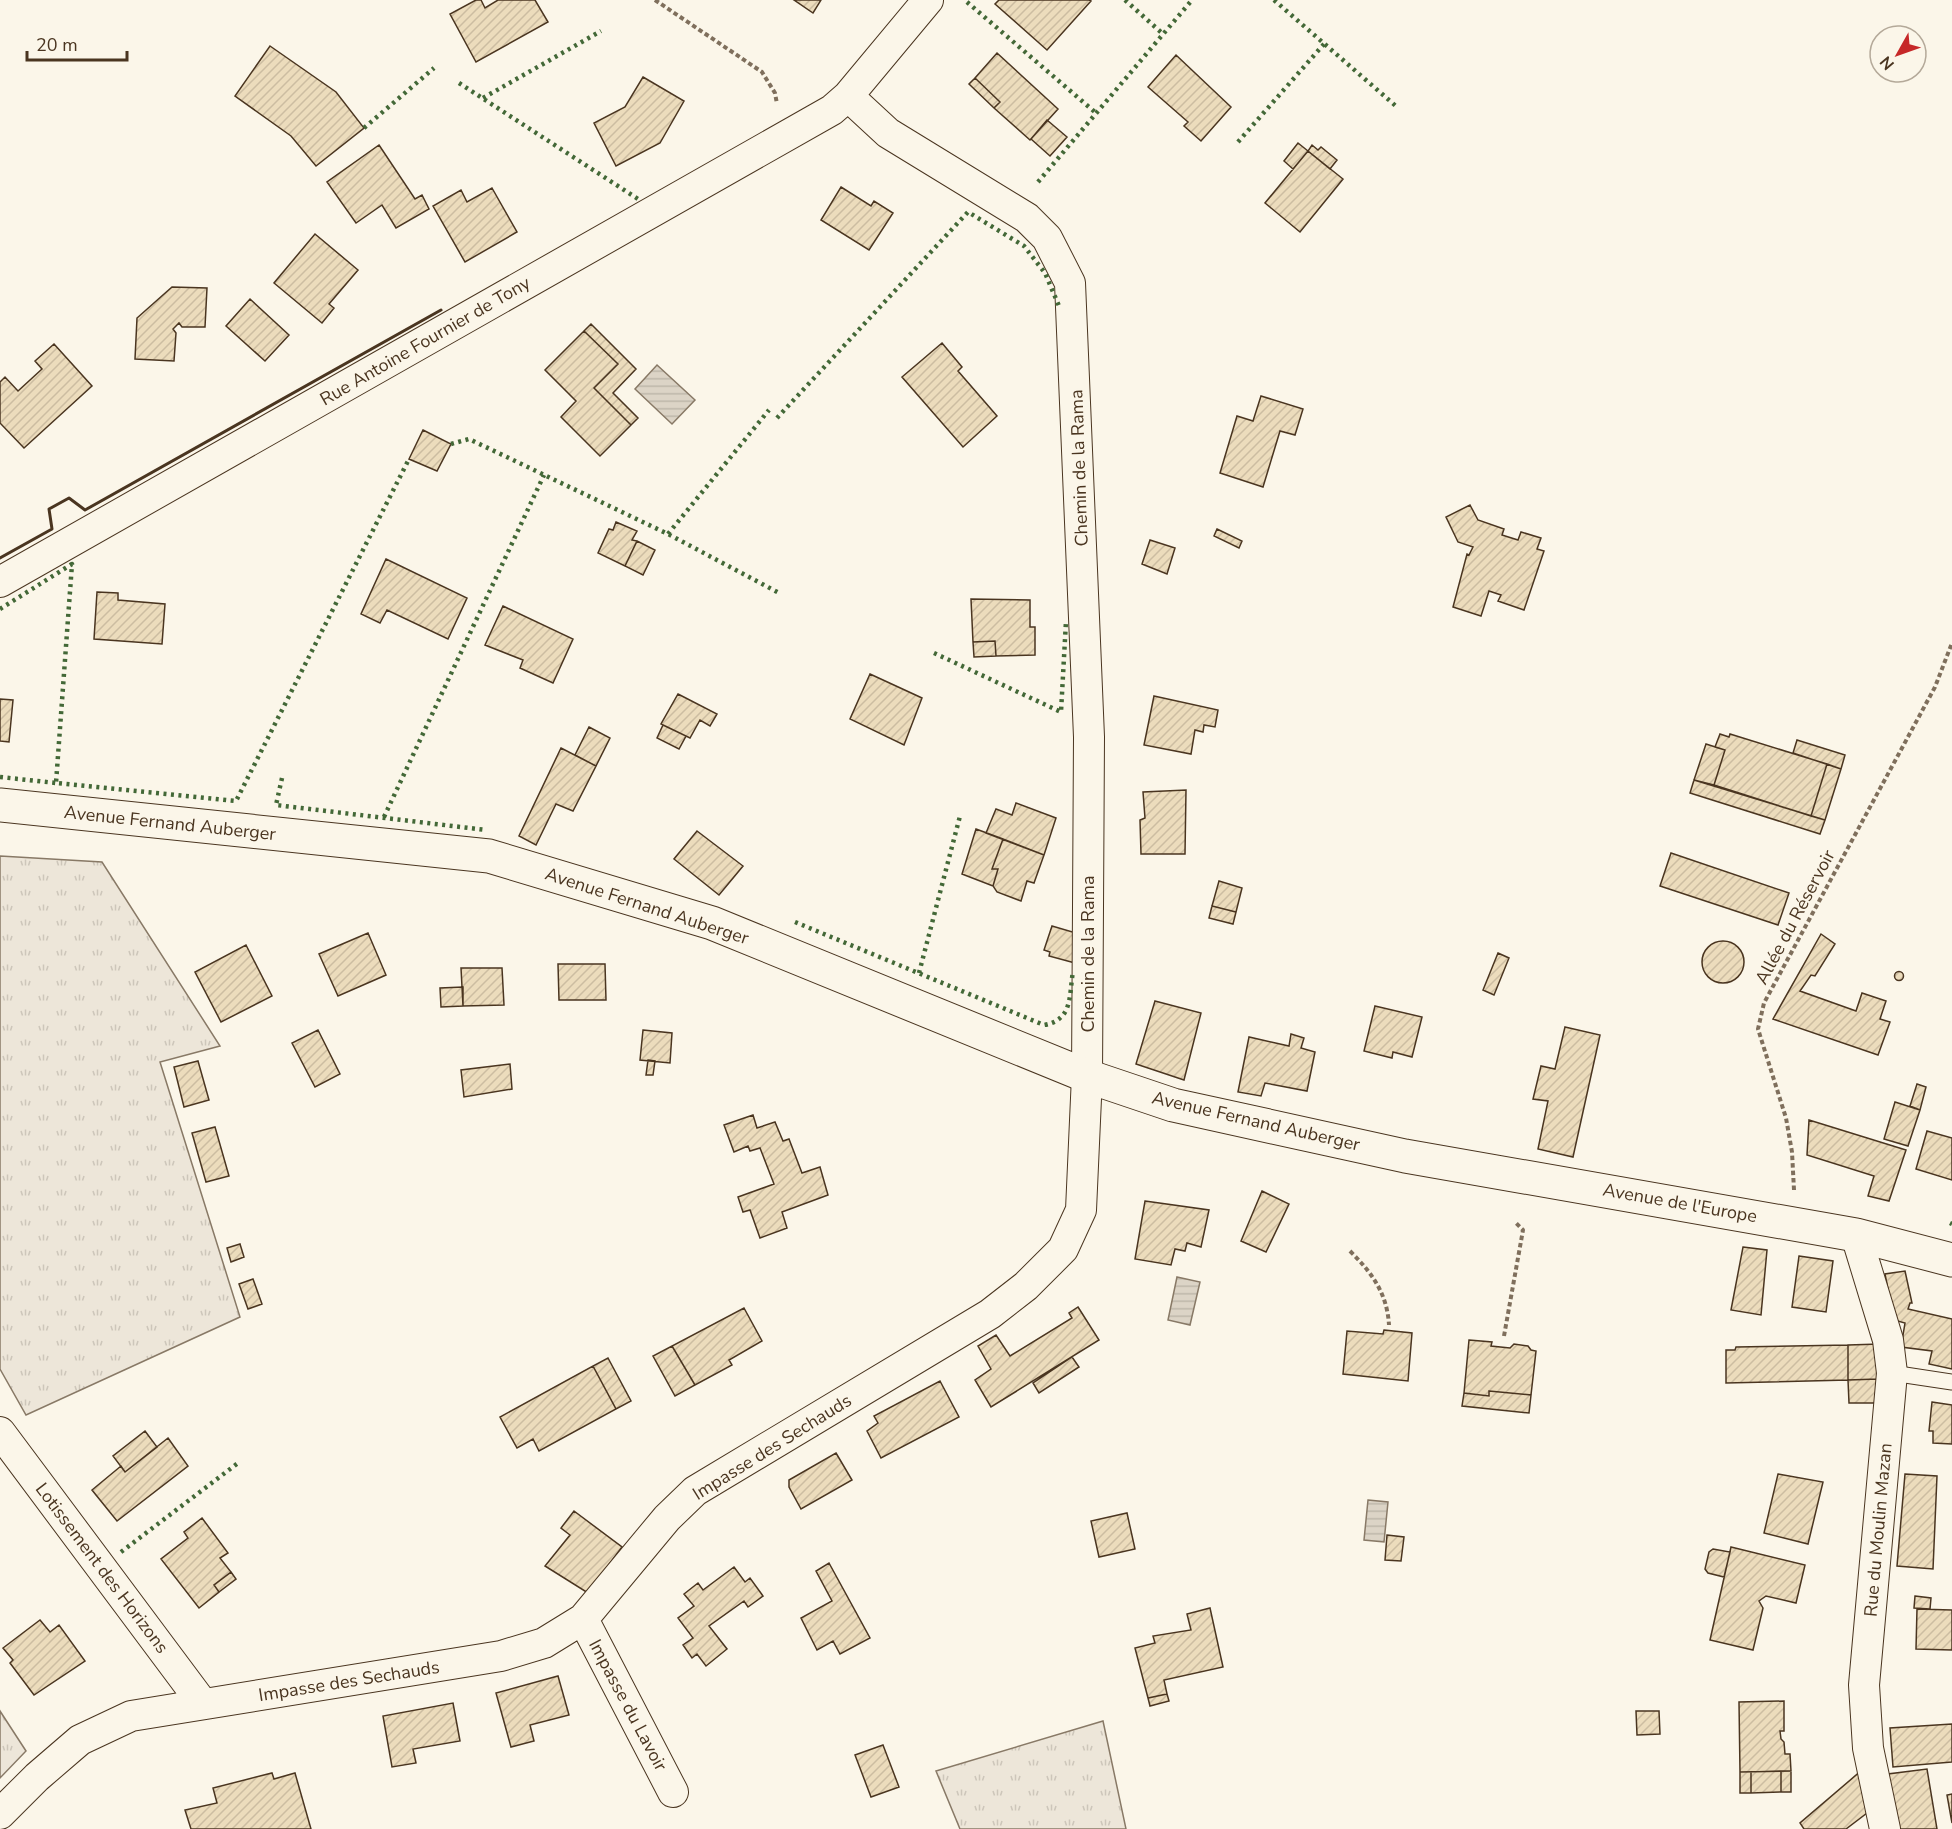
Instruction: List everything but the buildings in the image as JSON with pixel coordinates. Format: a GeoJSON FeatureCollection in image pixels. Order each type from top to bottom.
{"type":"FeatureCollection","features":[{"type":"Feature","properties":{"kind":"main road","name":"Avenue Fernand Auberger"},"geometry":{"type":"LineString","coordinates":[[0,805],[489,856],[712,923],[1087,1076],[1173,1105],[1405,1156]]}},
{"type":"Feature","properties":{"kind":"main road","name":"Avenue de l'Europe"},"geometry":{"type":"LineString","coordinates":[[1405,1156],[1796,1223],[1856,1235],[1952,1260]]}},
{"type":"Feature","properties":{"kind":"street"},"geometry":{"type":"LineString","coordinates":[[848,96],[928,0]]}},
{"type":"Feature","properties":{"kind":"street","name":"Rue Antoine Fournier de Tony"},"geometry":{"type":"LineString","coordinates":[[0,582],[832,110],[848,96]]}},
{"type":"Feature","properties":{"kind":"street","name":"Chemin de la Rama"},"geometry":{"type":"LineString","coordinates":[[848,96],[888,134],[1027,218],[1047,238],[1070,283],[1089,737],[1087,1076]]}},
{"type":"Feature","properties":{"kind":"street","name":"Impasse des Sechauds"},"geometry":{"type":"LineString","coordinates":[[0,1814],[37,1777],[80,1740],[131,1716],[501,1656],[544,1643],[583,1619],[667,1518],[695,1491],[990,1314],[1026,1286],[1063,1250],[1081,1210],[1087,1076]]}},
{"type":"Feature","properties":{"kind":"street","name":"Rue du Moulin Mazan"},"geometry":{"type":"LineString","coordinates":[[1856,1235],[1888,1340],[1892,1373],[1863,1713],[1885,1829]]}},
{"type":"Feature","properties":{"kind":"street","name":"Lotissement des Horizons"},"geometry":{"type":"LineString","coordinates":[[0,1432],[203,1704]]}},
{"type":"Feature","properties":{"kind":"street","name":"Impasse du Lavoir"},"geometry":{"type":"LineString","coordinates":[[583,1619],[673,1792]]}},
{"type":"Feature","properties":{"kind":"lane"},"geometry":{"type":"LineString","coordinates":[[1892,1373],[1952,1382]]}},
{"type":"Feature","properties":{"kind":"path"},"geometry":{"type":"LineString","coordinates":[[655,0],[762,72],[775,93],[785,136]]}},
{"type":"Feature","properties":{"kind":"path","name":"Allée du Réservoir"},"geometry":{"type":"LineString","coordinates":[[1796,1223],[1792,1152],[1786,1118],[1758,1029],[1764,1003],[1935,687],[1952,643]]}},
{"type":"Feature","properties":{"kind":"path"},"geometry":{"type":"LineString","coordinates":[[1504,1336],[1523,1230],[1516,1223]]}},
{"type":"Feature","properties":{"kind":"path"},"geometry":{"type":"LineString","coordinates":[[1350,1251],[1370,1271],[1384,1296],[1389,1325]]}},
{"type":"Feature","properties":{"kind":"green space"},"geometry":{"type":"Polygon","coordinates":[[[0,856],[102,862],[220,1046],[160,1062],[240,1317],[26,1415],[0,1369],[0,856]]]}},
{"type":"Feature","properties":{"kind":"green space"},"geometry":{"type":"Polygon","coordinates":[[[0,1711],[26,1751],[0,1778],[0,1711]]]}},
{"type":"Feature","properties":{"kind":"green space"},"geometry":{"type":"Polygon","coordinates":[[[1103,1721],[1126,1829],[960,1829],[936,1771],[1103,1721]]]}},
{"type":"Feature","properties":{"kind":"shaded area"},"geometry":{"type":"Polygon","coordinates":[[[657,365],[695,400],[672,424],[635,389],[657,365]]]}},
{"type":"Feature","properties":{"kind":"shaded area"},"geometry":{"type":"Polygon","coordinates":[[[1177,1277],[1200,1282],[1190,1325],[1168,1320],[1177,1277]]]}},
{"type":"Feature","properties":{"kind":"shaded area"},"geometry":{"type":"Polygon","coordinates":[[[1368,1500],[1388,1502],[1384,1542],[1364,1540],[1368,1500]]]}},
{"type":"Feature","properties":{"kind":"hedge"},"geometry":{"type":"LineString","coordinates":[[1125,0],[1163,34]]}},
{"type":"Feature","properties":{"kind":"hedge"},"geometry":{"type":"LineString","coordinates":[[1038,182],[1192,0]]}},
{"type":"Feature","properties":{"kind":"hedge"},"geometry":{"type":"LineString","coordinates":[[1274,0],[1397,107]]}},
{"type":"Feature","properties":{"kind":"hedge"},"geometry":{"type":"LineString","coordinates":[[967,2],[1096,113]]}},
{"type":"Feature","properties":{"kind":"hedge"},"geometry":{"type":"LineString","coordinates":[[483,98],[601,31]]}},
{"type":"Feature","properties":{"kind":"hedge"},"geometry":{"type":"LineString","coordinates":[[1238,142],[1324,44]]}},
{"type":"Feature","properties":{"kind":"hedge"},"geometry":{"type":"LineString","coordinates":[[364,128],[434,68]]}},
{"type":"Feature","properties":{"kind":"hedge"},"geometry":{"type":"LineString","coordinates":[[459,83],[638,199]]}},
{"type":"Feature","properties":{"kind":"hedge"},"geometry":{"type":"LineString","coordinates":[[777,418],[968,212],[1024,246],[1045,273],[1059,306]]}},
{"type":"Feature","properties":{"kind":"hedge"},"geometry":{"type":"LineString","coordinates":[[668,534],[769,410]]}},
{"type":"Feature","properties":{"kind":"hedge"},"geometry":{"type":"LineString","coordinates":[[451,444],[469,439],[668,534],[781,594]]}},
{"type":"Feature","properties":{"kind":"hedge"},"geometry":{"type":"LineString","coordinates":[[0,609],[72,564],[56,783],[236,801],[409,459]]}},
{"type":"Feature","properties":{"kind":"hedge"},"geometry":{"type":"LineString","coordinates":[[384,817],[544,475]]}},
{"type":"Feature","properties":{"kind":"hedge"},"geometry":{"type":"LineString","coordinates":[[934,653],[1061,712],[1066,621]]}},
{"type":"Feature","properties":{"kind":"hedge"},"geometry":{"type":"LineString","coordinates":[[0,777],[56,783]]}},
{"type":"Feature","properties":{"kind":"hedge"},"geometry":{"type":"LineString","coordinates":[[282,778],[276,805],[486,830]]}},
{"type":"Feature","properties":{"kind":"hedge"},"geometry":{"type":"LineString","coordinates":[[919,973],[960,816]]}},
{"type":"Feature","properties":{"kind":"hedge"},"geometry":{"type":"LineString","coordinates":[[795,922],[1044,1025],[1060,1018],[1065,1012],[1070,998],[1073,971]]}},
{"type":"Feature","properties":{"kind":"hedge"},"geometry":{"type":"LineString","coordinates":[[121,1552],[238,1463]]}},
{"type":"Feature","properties":{"kind":"wall"},"geometry":{"type":"LineString","coordinates":[[0,558],[52,529],[49,509],[69,498],[85,510],[441,310]]}}]}
